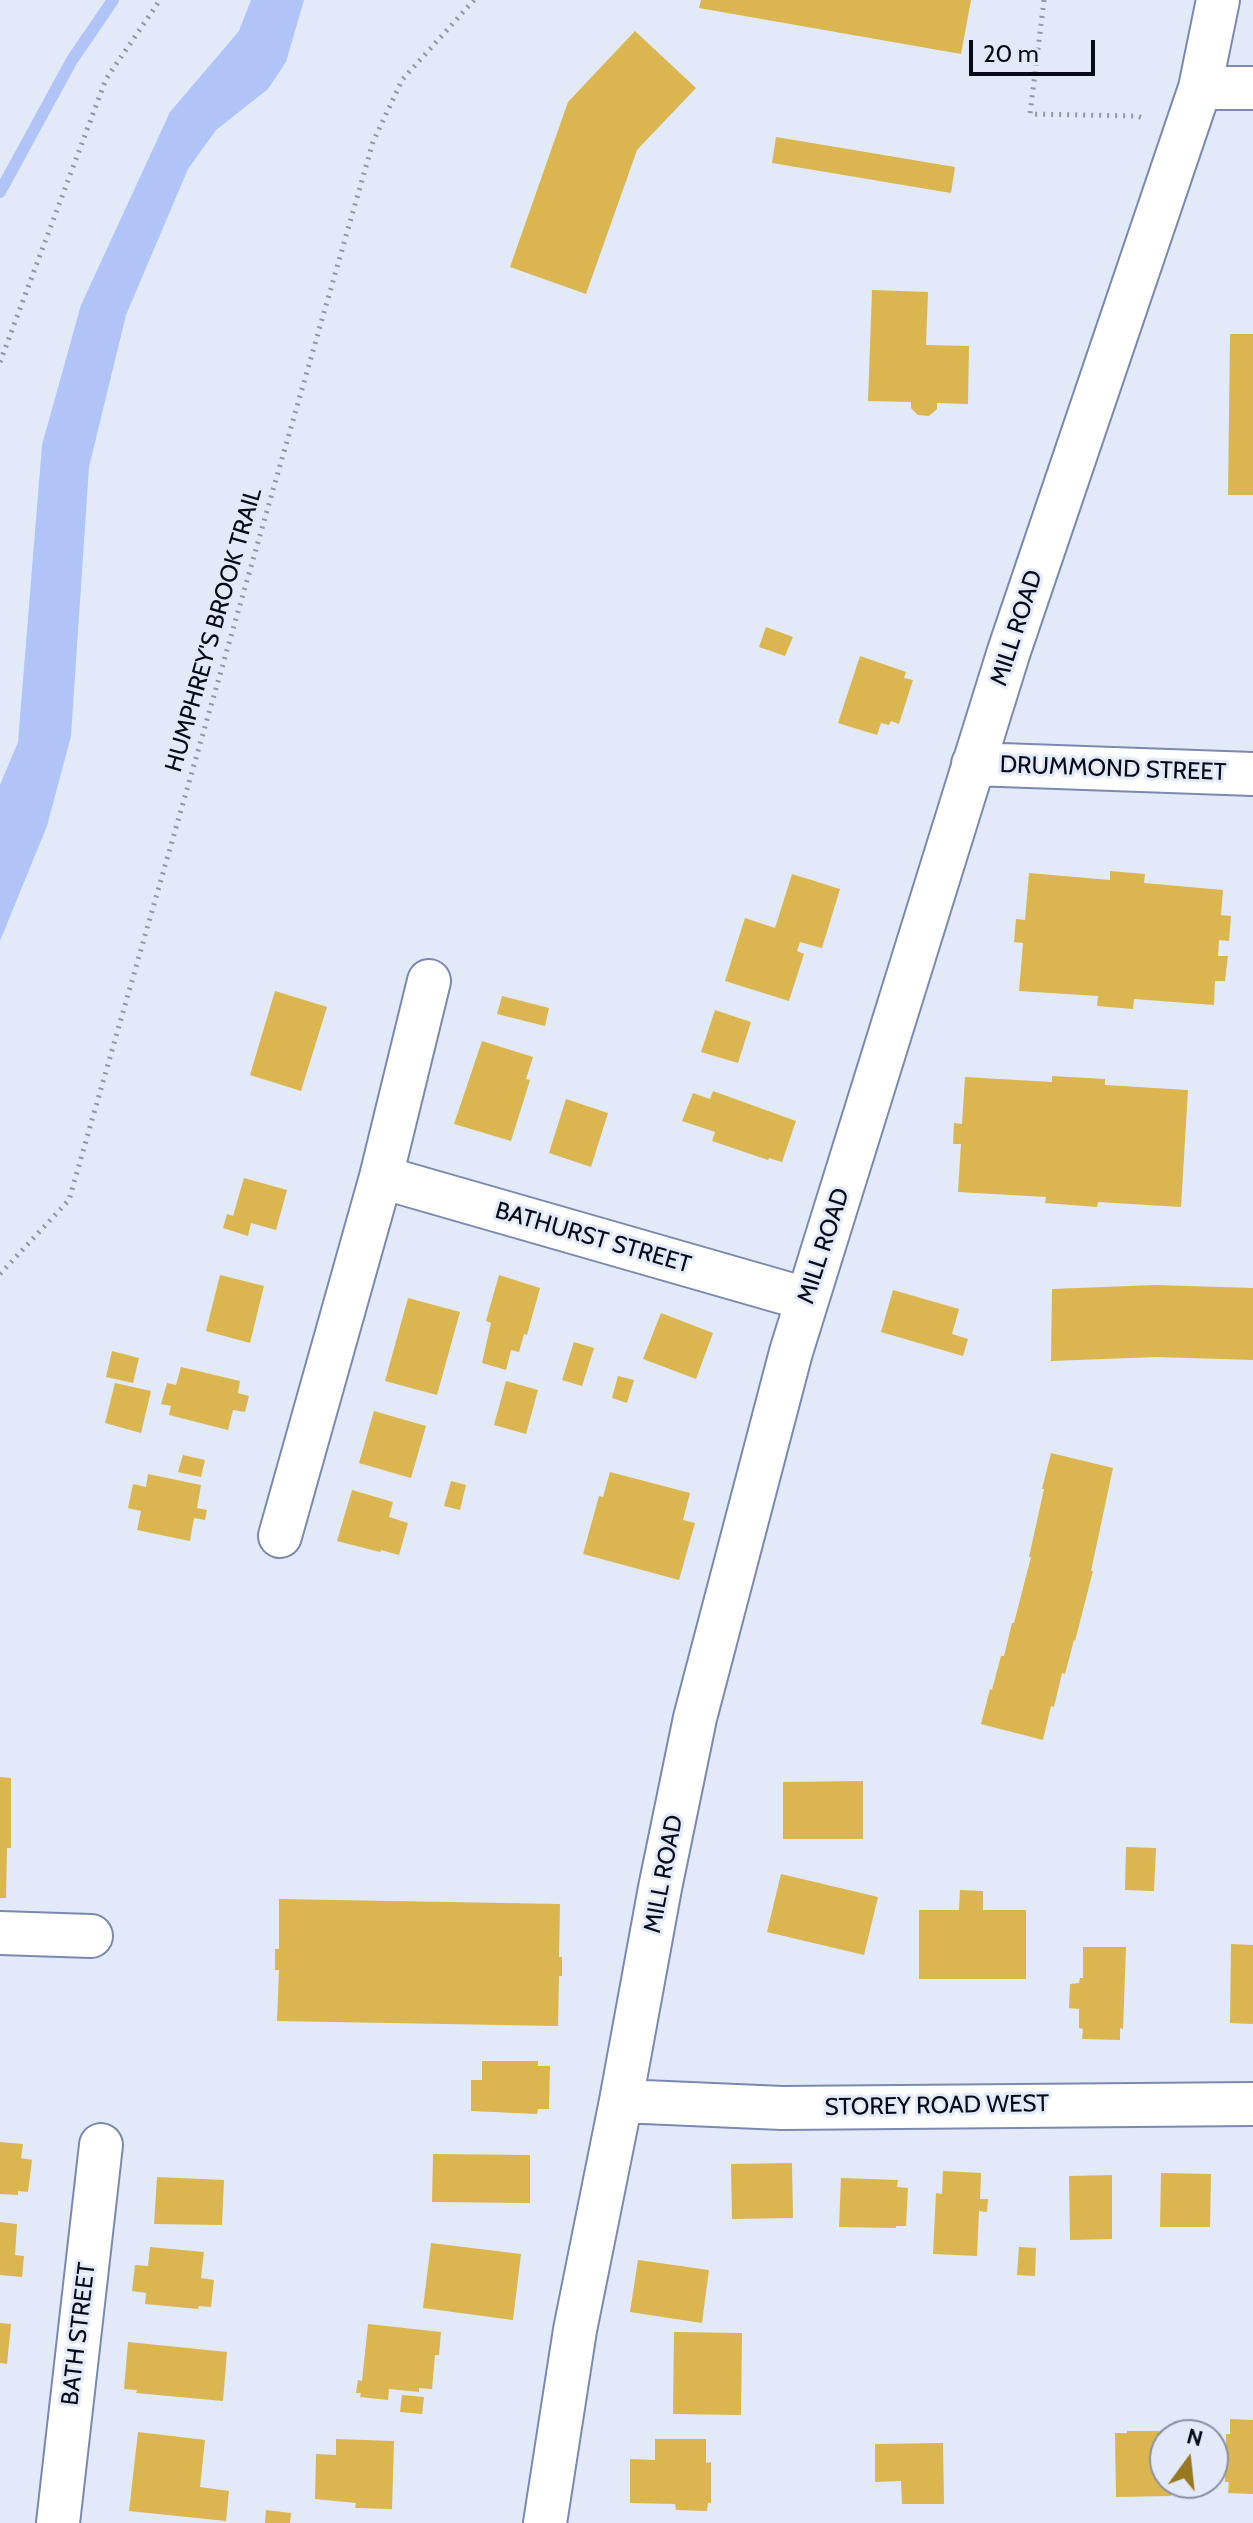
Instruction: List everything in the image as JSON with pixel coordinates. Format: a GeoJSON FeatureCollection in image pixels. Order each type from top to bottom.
{"type":"FeatureCollection","features":[{"type":"Feature","properties":{"kind":"street","name":"MILL ROAD"},"geometry":{"type":"LineString","coordinates":[[545,2523],[575,2330],[695,1718],[806,1299],[1038,561],[1200,88],[1218,0]]}},
{"type":"Feature","properties":{"kind":"street"},"geometry":{"type":"LineString","coordinates":[[1200,88],[1253,88]]}},
{"type":"Feature","properties":{"kind":"street","name":"DRUMMOND STREET"},"geometry":{"type":"LineString","coordinates":[[973,764],[1253,774]]}},
{"type":"Feature","properties":{"kind":"street"},"geometry":{"type":"LineString","coordinates":[[280,1536],[381,1177],[429,981]]}},
{"type":"Feature","properties":{"kind":"street","name":"BATHURST STREET"},"geometry":{"type":"LineString","coordinates":[[381,1177],[806,1299]]}},
{"type":"Feature","properties":{"kind":"street"},"geometry":{"type":"LineString","coordinates":[[0,1933],[91,1936]]}},
{"type":"Feature","properties":{"kind":"street","name":"STOREY ROAD WEST"},"geometry":{"type":"LineString","coordinates":[[621,2101],[782,2108],[1253,2104]]}},
{"type":"Feature","properties":{"kind":"street","name":"BATH STREET"},"geometry":{"type":"LineString","coordinates":[[58,2523],[101,2145]]}},
{"type":"Feature","properties":{"kind":"path"},"geometry":{"type":"LineString","coordinates":[[0,362],[106,79],[160,0]]}},
{"type":"Feature","properties":{"kind":"path","name":"HUMPHREY'S BROOK TRAIL"},"geometry":{"type":"LineString","coordinates":[[0,1274],[69,1200],[373,142],[402,80],[474,0]]}},
{"type":"Feature","properties":{"kind":"path"},"geometry":{"type":"LineString","coordinates":[[1044,0],[1030,114],[1137,116],[1185,132]]}},
{"type":"Feature","properties":{"kind":"water"},"geometry":{"type":"Polygon","coordinates":[[[251,0],[304,0],[286,62],[268,89],[216,130],[188,169],[126,315],[89,467],[71,736],[47,826],[0,941],[0,785],[18,742],[42,445],[81,305],[170,112],[239,31],[251,0]]]}},
{"type":"Feature","properties":{"kind":"building"},"geometry":{"type":"Polygon","coordinates":[[[701,0],[971,0],[961,54],[699,8],[701,0]]]}},
{"type":"Feature","properties":{"kind":"building"},"geometry":{"type":"Polygon","coordinates":[[[635,31],[696,88],[637,150],[586,294],[510,267],[568,102],[635,31]]]}},
{"type":"Feature","properties":{"kind":"building"},"geometry":{"type":"Polygon","coordinates":[[[776,137],[955,167],[951,193],[772,163],[776,137]]]}},
{"type":"Feature","properties":{"kind":"building"},"geometry":{"type":"Polygon","coordinates":[[[872,290],[928,292],[926,345],[969,346],[968,404],[937,403],[937,409],[929,416],[918,415],[911,408],[911,402],[868,401],[872,290]]]}},
{"type":"Feature","properties":{"kind":"building"},"geometry":{"type":"Polygon","coordinates":[[[1230,334],[1253,334],[1253,495],[1228,495],[1230,334]]]}},
{"type":"Feature","properties":{"kind":"building"},"geometry":{"type":"Polygon","coordinates":[[[766,627],[793,637],[785,656],[759,647],[766,627]]]}},
{"type":"Feature","properties":{"kind":"building"},"geometry":{"type":"Polygon","coordinates":[[[860,656],[906,672],[904,678],[913,680],[899,724],[891,721],[889,725],[881,723],[877,735],[838,723],[860,656]]]}},
{"type":"Feature","properties":{"kind":"building"},"geometry":{"type":"Polygon","coordinates":[[[1110,871],[1145,874],[1144,883],[1223,890],[1221,915],[1231,916],[1229,941],[1219,940],[1218,956],[1228,956],[1225,981],[1215,981],[1214,1005],[1134,999],[1133,1009],[1097,1006],[1098,996],[1019,991],[1023,943],[1014,942],[1016,919],[1025,920],[1029,873],[1110,880],[1110,871]]]}},
{"type":"Feature","properties":{"kind":"building"},"geometry":{"type":"Polygon","coordinates":[[[792,874],[840,889],[822,948],[800,942],[797,951],[804,954],[789,1001],[725,981],[745,918],[775,928],[792,874]]]}},
{"type":"Feature","properties":{"kind":"building"},"geometry":{"type":"Polygon","coordinates":[[[275,991],[327,1007],[301,1091],[250,1075],[275,991]]]}},
{"type":"Feature","properties":{"kind":"building"},"geometry":{"type":"Polygon","coordinates":[[[502,996],[549,1008],[545,1026],[497,1014],[502,996]]]}},
{"type":"Feature","properties":{"kind":"building"},"geometry":{"type":"Polygon","coordinates":[[[715,1010],[751,1022],[738,1063],[701,1052],[715,1010]]]}},
{"type":"Feature","properties":{"kind":"building"},"geometry":{"type":"Polygon","coordinates":[[[482,1041],[533,1057],[526,1079],[530,1080],[511,1141],[454,1124],[482,1041]]]}},
{"type":"Feature","properties":{"kind":"building"},"geometry":{"type":"Polygon","coordinates":[[[1052,1076],[1105,1079],[1105,1085],[1188,1090],[1181,1207],[1098,1202],[1097,1207],[1045,1203],[1046,1197],[958,1192],[961,1144],[953,1144],[954,1123],[962,1124],[965,1077],[1052,1082],[1052,1076]]]}},
{"type":"Feature","properties":{"kind":"building"},"geometry":{"type":"Polygon","coordinates":[[[713,1091],[796,1121],[782,1162],[712,1141],[715,1132],[682,1121],[693,1093],[710,1099],[713,1091]]]}},
{"type":"Feature","properties":{"kind":"building"},"geometry":{"type":"Polygon","coordinates":[[[566,1099],[608,1113],[591,1167],[549,1153],[566,1099]]]}},
{"type":"Feature","properties":{"kind":"building"},"geometry":{"type":"Polygon","coordinates":[[[244,1178],[287,1190],[276,1230],[251,1223],[248,1236],[223,1228],[227,1214],[233,1216],[244,1178]]]}},
{"type":"Feature","properties":{"kind":"building"},"geometry":{"type":"Polygon","coordinates":[[[220,1275],[264,1286],[250,1343],[206,1331],[220,1275]]]}},
{"type":"Feature","properties":{"kind":"building"},"geometry":{"type":"Polygon","coordinates":[[[499,1275],[540,1288],[527,1335],[524,1334],[519,1352],[511,1350],[506,1370],[482,1363],[491,1323],[486,1321],[499,1275]]]}},
{"type":"Feature","properties":{"kind":"building"},"geometry":{"type":"Polygon","coordinates":[[[1155,1285],[1253,1288],[1253,1360],[1156,1357],[1051,1361],[1052,1289],[1155,1285]]]}},
{"type":"Feature","properties":{"kind":"building"},"geometry":{"type":"Polygon","coordinates":[[[893,1290],[959,1309],[952,1334],[968,1339],[963,1356],[881,1332],[893,1290]]]}},
{"type":"Feature","properties":{"kind":"building"},"geometry":{"type":"Polygon","coordinates":[[[408,1298],[460,1312],[437,1395],[385,1381],[408,1298]]]}},
{"type":"Feature","properties":{"kind":"building"},"geometry":{"type":"Polygon","coordinates":[[[661,1313],[713,1333],[696,1379],[643,1359],[661,1313]]]}},
{"type":"Feature","properties":{"kind":"building"},"geometry":{"type":"Polygon","coordinates":[[[574,1342],[594,1348],[582,1386],[562,1380],[574,1342]]]}},
{"type":"Feature","properties":{"kind":"building"},"geometry":{"type":"Polygon","coordinates":[[[112,1351],[139,1358],[133,1383],[106,1377],[112,1351]]]}},
{"type":"Feature","properties":{"kind":"building"},"geometry":{"type":"Polygon","coordinates":[[[181,1367],[240,1381],[238,1393],[249,1396],[245,1412],[233,1410],[228,1430],[169,1415],[171,1406],[161,1404],[167,1383],[176,1385],[181,1367]]]}},
{"type":"Feature","properties":{"kind":"building"},"geometry":{"type":"Polygon","coordinates":[[[618,1376],[634,1380],[627,1403],[612,1398],[618,1376]]]}},
{"type":"Feature","properties":{"kind":"building"},"geometry":{"type":"Polygon","coordinates":[[[506,1381],[538,1390],[526,1434],[494,1425],[506,1381]]]}},
{"type":"Feature","properties":{"kind":"building"},"geometry":{"type":"Polygon","coordinates":[[[115,1383],[151,1391],[141,1433],[105,1423],[115,1383]]]}},
{"type":"Feature","properties":{"kind":"building"},"geometry":{"type":"Polygon","coordinates":[[[374,1411],[426,1426],[411,1478],[359,1463],[374,1411]]]}},
{"type":"Feature","properties":{"kind":"building"},"geometry":{"type":"Polygon","coordinates":[[[1051,1453],[1113,1468],[1093,1571],[1075,1641],[1065,1674],[1062,1673],[1054,1707],[1051,1706],[1043,1740],[981,1724],[1014,1623],[1031,1557],[1051,1453]]]}},
{"type":"Feature","properties":{"kind":"building"},"geometry":{"type":"Polygon","coordinates":[[[183,1455],[205,1460],[201,1477],[178,1472],[183,1455]]]}},
{"type":"Feature","properties":{"kind":"building"},"geometry":{"type":"Polygon","coordinates":[[[610,1472],[690,1493],[683,1520],[695,1523],[679,1580],[583,1554],[599,1496],[603,1497],[610,1472]]]}},
{"type":"Feature","properties":{"kind":"building"},"geometry":{"type":"Polygon","coordinates":[[[148,1474],[201,1485],[197,1508],[207,1510],[205,1520],[194,1518],[190,1541],[137,1530],[141,1511],[128,1508],[133,1484],[146,1487],[148,1474]]]}},
{"type":"Feature","properties":{"kind":"building"},"geometry":{"type":"Polygon","coordinates":[[[451,1481],[466,1485],[460,1510],[444,1506],[451,1481]]]}},
{"type":"Feature","properties":{"kind":"building"},"geometry":{"type":"Polygon","coordinates":[[[352,1490],[393,1502],[389,1517],[408,1523],[399,1555],[337,1541],[352,1490]]]}},
{"type":"Feature","properties":{"kind":"building"},"geometry":{"type":"Polygon","coordinates":[[[0,1777],[11,1778],[11,1848],[7,1848],[6,1898],[0,1898],[0,1777]]]}},
{"type":"Feature","properties":{"kind":"building"},"geometry":{"type":"Polygon","coordinates":[[[863,1781],[863,1839],[783,1839],[783,1782],[863,1781]]]}},
{"type":"Feature","properties":{"kind":"building"},"geometry":{"type":"Polygon","coordinates":[[[1126,1847],[1156,1848],[1154,1891],[1125,1890],[1126,1847]]]}},
{"type":"Feature","properties":{"kind":"building"},"geometry":{"type":"Polygon","coordinates":[[[781,1874],[878,1897],[864,1955],[767,1932],[781,1874]]]}},
{"type":"Feature","properties":{"kind":"building"},"geometry":{"type":"Polygon","coordinates":[[[960,1890],[983,1891],[983,1910],[1026,1910],[1026,1979],[919,1979],[919,1910],[959,1910],[960,1890]]]}},
{"type":"Feature","properties":{"kind":"building"},"geometry":{"type":"Polygon","coordinates":[[[279,1899],[560,1904],[559,1957],[562,1957],[562,1976],[559,1976],[558,2026],[277,2021],[279,1970],[275,1970],[275,1949],[279,1949],[279,1899]]]}},
{"type":"Feature","properties":{"kind":"building"},"geometry":{"type":"Polygon","coordinates":[[[1231,1944],[1253,1945],[1253,2024],[1230,2023],[1231,1944]]]}},
{"type":"Feature","properties":{"kind":"building"},"geometry":{"type":"Polygon","coordinates":[[[1083,1947],[1126,1947],[1120,2040],[1082,2039],[1079,2009],[1069,2008],[1070,1984],[1079,1983],[1083,1978],[1083,1947]]]}},
{"type":"Feature","properties":{"kind":"building"},"geometry":{"type":"Polygon","coordinates":[[[482,2061],[538,2061],[538,2066],[550,2066],[549,2109],[538,2109],[537,2114],[471,2111],[471,2080],[482,2080],[482,2061]]]}},
{"type":"Feature","properties":{"kind":"building"},"geometry":{"type":"Polygon","coordinates":[[[0,2142],[23,2144],[21,2158],[32,2160],[28,2192],[0,2194],[0,2142]]]}},
{"type":"Feature","properties":{"kind":"building"},"geometry":{"type":"Polygon","coordinates":[[[433,2154],[530,2155],[530,2203],[432,2202],[433,2154]]]}},
{"type":"Feature","properties":{"kind":"building"},"geometry":{"type":"Polygon","coordinates":[[[792,2163],[793,2218],[732,2219],[731,2164],[792,2163]]]}},
{"type":"Feature","properties":{"kind":"building"},"geometry":{"type":"Polygon","coordinates":[[[943,2171],[981,2173],[980,2199],[988,2199],[987,2212],[979,2211],[977,2256],[933,2254],[936,2193],[942,2194],[943,2171]]]}},
{"type":"Feature","properties":{"kind":"building"},"geometry":{"type":"Polygon","coordinates":[[[1161,2173],[1211,2174],[1210,2227],[1160,2227],[1161,2173]]]}},
{"type":"Feature","properties":{"kind":"building"},"geometry":{"type":"Polygon","coordinates":[[[1112,2175],[1112,2239],[1070,2240],[1069,2176],[1112,2175]]]}},
{"type":"Feature","properties":{"kind":"building"},"geometry":{"type":"Polygon","coordinates":[[[157,2177],[224,2180],[222,2225],[154,2224],[157,2177]]]}},
{"type":"Feature","properties":{"kind":"building"},"geometry":{"type":"Polygon","coordinates":[[[841,2178],[898,2180],[897,2187],[908,2188],[906,2226],[839,2227],[841,2178]]]}},
{"type":"Feature","properties":{"kind":"building"},"geometry":{"type":"Polygon","coordinates":[[[0,2222],[17,2224],[15,2255],[24,2256],[22,2277],[0,2275],[0,2222]]]}},
{"type":"Feature","properties":{"kind":"building"},"geometry":{"type":"Polygon","coordinates":[[[431,2243],[521,2254],[513,2320],[423,2308],[431,2243]]]}},
{"type":"Feature","properties":{"kind":"building"},"geometry":{"type":"Polygon","coordinates":[[[150,2247],[204,2252],[201,2278],[214,2280],[211,2307],[199,2306],[198,2309],[145,2304],[146,2293],[132,2291],[135,2265],[148,2266],[150,2247]]]}},
{"type":"Feature","properties":{"kind":"building"},"geometry":{"type":"Polygon","coordinates":[[[1019,2247],[1036,2248],[1035,2276],[1017,2275],[1019,2247]]]}},
{"type":"Feature","properties":{"kind":"building"},"geometry":{"type":"Polygon","coordinates":[[[638,2260],[709,2270],[702,2323],[630,2312],[638,2260]]]}},
{"type":"Feature","properties":{"kind":"building"},"geometry":{"type":"Polygon","coordinates":[[[0,2323],[11,2324],[7,2364],[0,2363],[0,2323]]]}},
{"type":"Feature","properties":{"kind":"building"},"geometry":{"type":"Polygon","coordinates":[[[368,2324],[441,2332],[432,2389],[419,2388],[419,2392],[389,2389],[388,2400],[360,2397],[361,2393],[356,2393],[358,2380],[362,2381],[368,2324]]]}},
{"type":"Feature","properties":{"kind":"building"},"geometry":{"type":"Polygon","coordinates":[[[674,2332],[742,2333],[741,2415],[673,2414],[674,2332]]]}},
{"type":"Feature","properties":{"kind":"building"},"geometry":{"type":"Polygon","coordinates":[[[128,2342],[227,2352],[223,2401],[136,2393],[137,2390],[124,2389],[128,2342]]]}},
{"type":"Feature","properties":{"kind":"building"},"geometry":{"type":"Polygon","coordinates":[[[402,2395],[424,2397],[422,2414],[400,2412],[402,2395]]]}},
{"type":"Feature","properties":{"kind":"building"},"geometry":{"type":"Polygon","coordinates":[[[1230,2419],[1253,2420],[1253,2494],[1229,2493],[1230,2419]]]}},
{"type":"Feature","properties":{"kind":"building"},"geometry":{"type":"Polygon","coordinates":[[[1149,2431],[1149,2496],[1116,2497],[1115,2433],[1149,2431]]]}},
{"type":"Feature","properties":{"kind":"building"},"geometry":{"type":"Polygon","coordinates":[[[138,2432],[205,2440],[200,2487],[229,2491],[226,2521],[129,2511],[138,2432]]]}},
{"type":"Feature","properties":{"kind":"building"},"geometry":{"type":"Polygon","coordinates":[[[336,2439],[394,2441],[392,2509],[355,2508],[356,2503],[315,2499],[316,2454],[336,2455],[336,2439]]]}},
{"type":"Feature","properties":{"kind":"building"},"geometry":{"type":"Polygon","coordinates":[[[655,2439],[706,2439],[706,2463],[711,2462],[711,2503],[708,2503],[707,2511],[676,2510],[675,2504],[630,2503],[630,2459],[655,2460],[655,2439]]]}},
{"type":"Feature","properties":{"kind":"building"},"geometry":{"type":"Polygon","coordinates":[[[943,2443],[944,2504],[902,2504],[901,2481],[875,2482],[875,2444],[943,2443]]]}},
{"type":"Feature","properties":{"kind":"building"},"geometry":{"type":"Polygon","coordinates":[[[266,2510],[291,2513],[290,2523],[265,2523],[266,2510]]]}},
{"type":"Feature","properties":{"kind":"waterway"},"geometry":{"type":"LineString","coordinates":[[0,192],[72,60],[113,0]]}}]}
